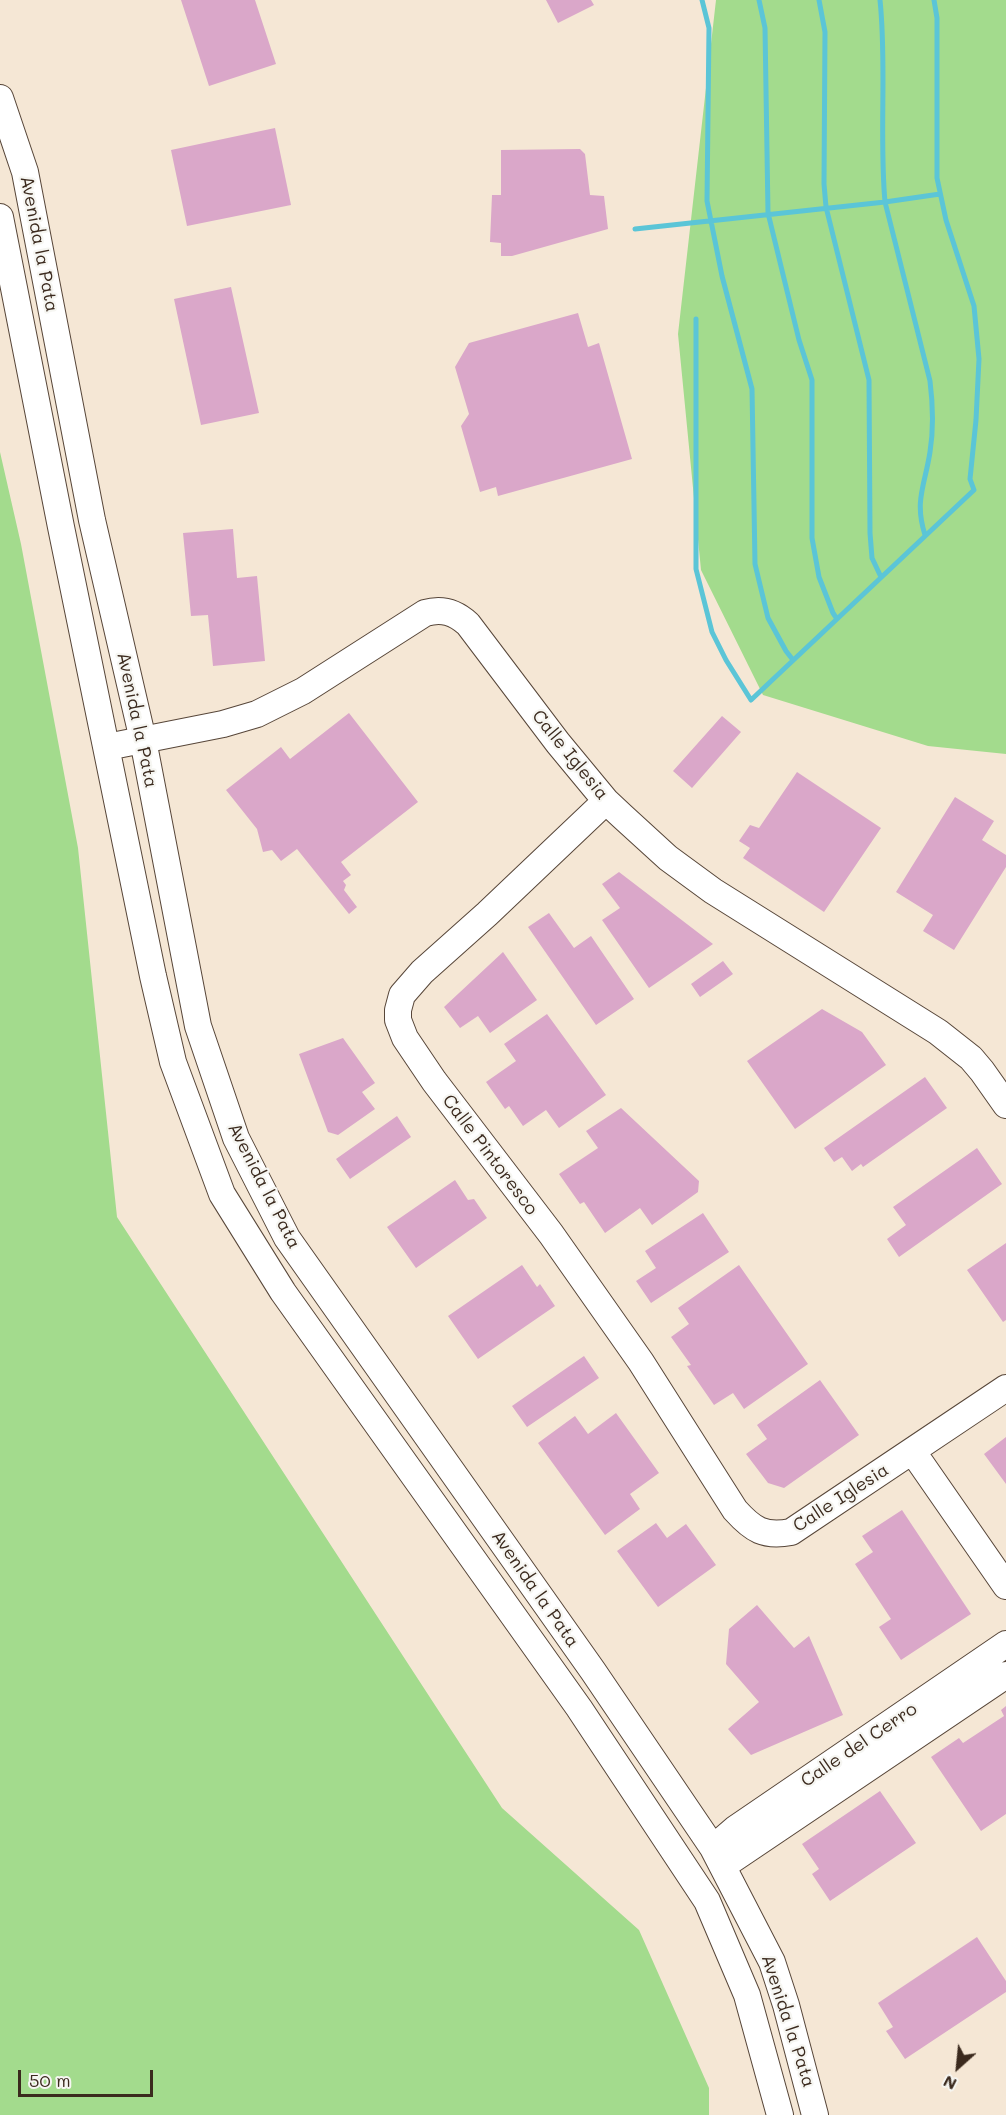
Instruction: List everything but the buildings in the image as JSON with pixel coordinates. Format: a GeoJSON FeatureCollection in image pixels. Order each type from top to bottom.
{"type":"FeatureCollection","features":[{"type":"Feature","properties":{"kind":"main road","name":"Avenida la Pata"},"geometry":{"type":"LineString","coordinates":[[0,98],[25,172],[92,520],[143,740],[198,1026],[236,1138],[287,1238],[593,1671],[718,1857],[772,1962],[786,2005],[815,2115]]}},
{"type":"Feature","properties":{"kind":"main road","name":"Avenida la Pata"},"geometry":{"type":"LineString","coordinates":[[0,217],[153,976],[173,1062],[222,1194],[283,1292],[579,1708],[707,1901],[747,1995],[780,2115]]}},
{"type":"Feature","properties":{"kind":"main road","name":"Calle Iglesia"},"geometry":{"type":"LineString","coordinates":[[107,747],[223,724],[276,705],[424,613],[446,610],[462,618],[468,624],[558,743],[606,801],[668,858],[713,891],[938,1032],[971,1058],[1006,1105]]}},
{"type":"Feature","properties":{"kind":"main road","name":"Calle Pintoresco"},"geometry":{"type":"LineString","coordinates":[[606,801],[496,906],[422,972],[402,995],[398,1020],[405,1038],[434,1081],[551,1234],[641,1362],[735,1510],[748,1524],[766,1533]]}},
{"type":"Feature","properties":{"kind":"main road","name":"Calle Iglesia"},"geometry":{"type":"LineString","coordinates":[[766,1533],[791,1532],[1006,1388]]}},
{"type":"Feature","properties":{"kind":"main road"},"geometry":{"type":"LineString","coordinates":[[913,1452],[1006,1586]]}},
{"type":"Feature","properties":{"kind":"main road","name":"Calle del Cerro"},"geometry":{"type":"LineString","coordinates":[[718,1857],[735,1829],[1006,1644]]}},
{"type":"Feature","properties":{"kind":"main road","name":"Calle del Cerro"},"geometry":{"type":"LineString","coordinates":[[718,1857],[1006,1675]]}},
{"type":"Feature","properties":{"kind":"main road"},"geometry":{"type":"LineString","coordinates":[[707,1901],[718,1857]]}},
{"type":"Feature","properties":{"kind":"green space"},"geometry":{"type":"Polygon","coordinates":[[[716,0],[1006,0],[1006,754],[928,746],[763,695],[701,570],[678,334],[716,0]]]}},
{"type":"Feature","properties":{"kind":"green space"},"geometry":{"type":"Polygon","coordinates":[[[0,452],[21,544],[78,848],[117,1217],[502,1808],[639,1930],[709,2088],[709,2115],[0,2115],[0,452]]]}},
{"type":"Feature","properties":{"kind":"waterway"},"geometry":{"type":"LineString","coordinates":[[702,0],[709,28],[707,201],[722,276],[752,389],[755,564],[768,618],[793,660]]}},
{"type":"Feature","properties":{"kind":"waterway"},"geometry":{"type":"LineString","coordinates":[[759,0],[765,28],[768,213],[799,340],[812,380],[812,538],[819,577],[837,619]]}},
{"type":"Feature","properties":{"kind":"waterway"},"geometry":{"type":"LineString","coordinates":[[819,0],[825,32],[824,184],[826,207],[869,380],[870,533],[872,558],[881,577]]}},
{"type":"Feature","properties":{"kind":"waterway"},"geometry":{"type":"LineString","coordinates":[[880,0],[885,202],[930,381],[932,399],[931,443],[920,502],[925,535]]}},
{"type":"Feature","properties":{"kind":"waterway"},"geometry":{"type":"LineString","coordinates":[[696,319],[696,569],[712,632],[751,700],[974,490],[970,479],[979,359],[974,306],[946,220],[937,178],[937,18],[934,0]]}},
{"type":"Feature","properties":{"kind":"waterway"},"geometry":{"type":"LineString","coordinates":[[635,229],[940,194]]}}]}
